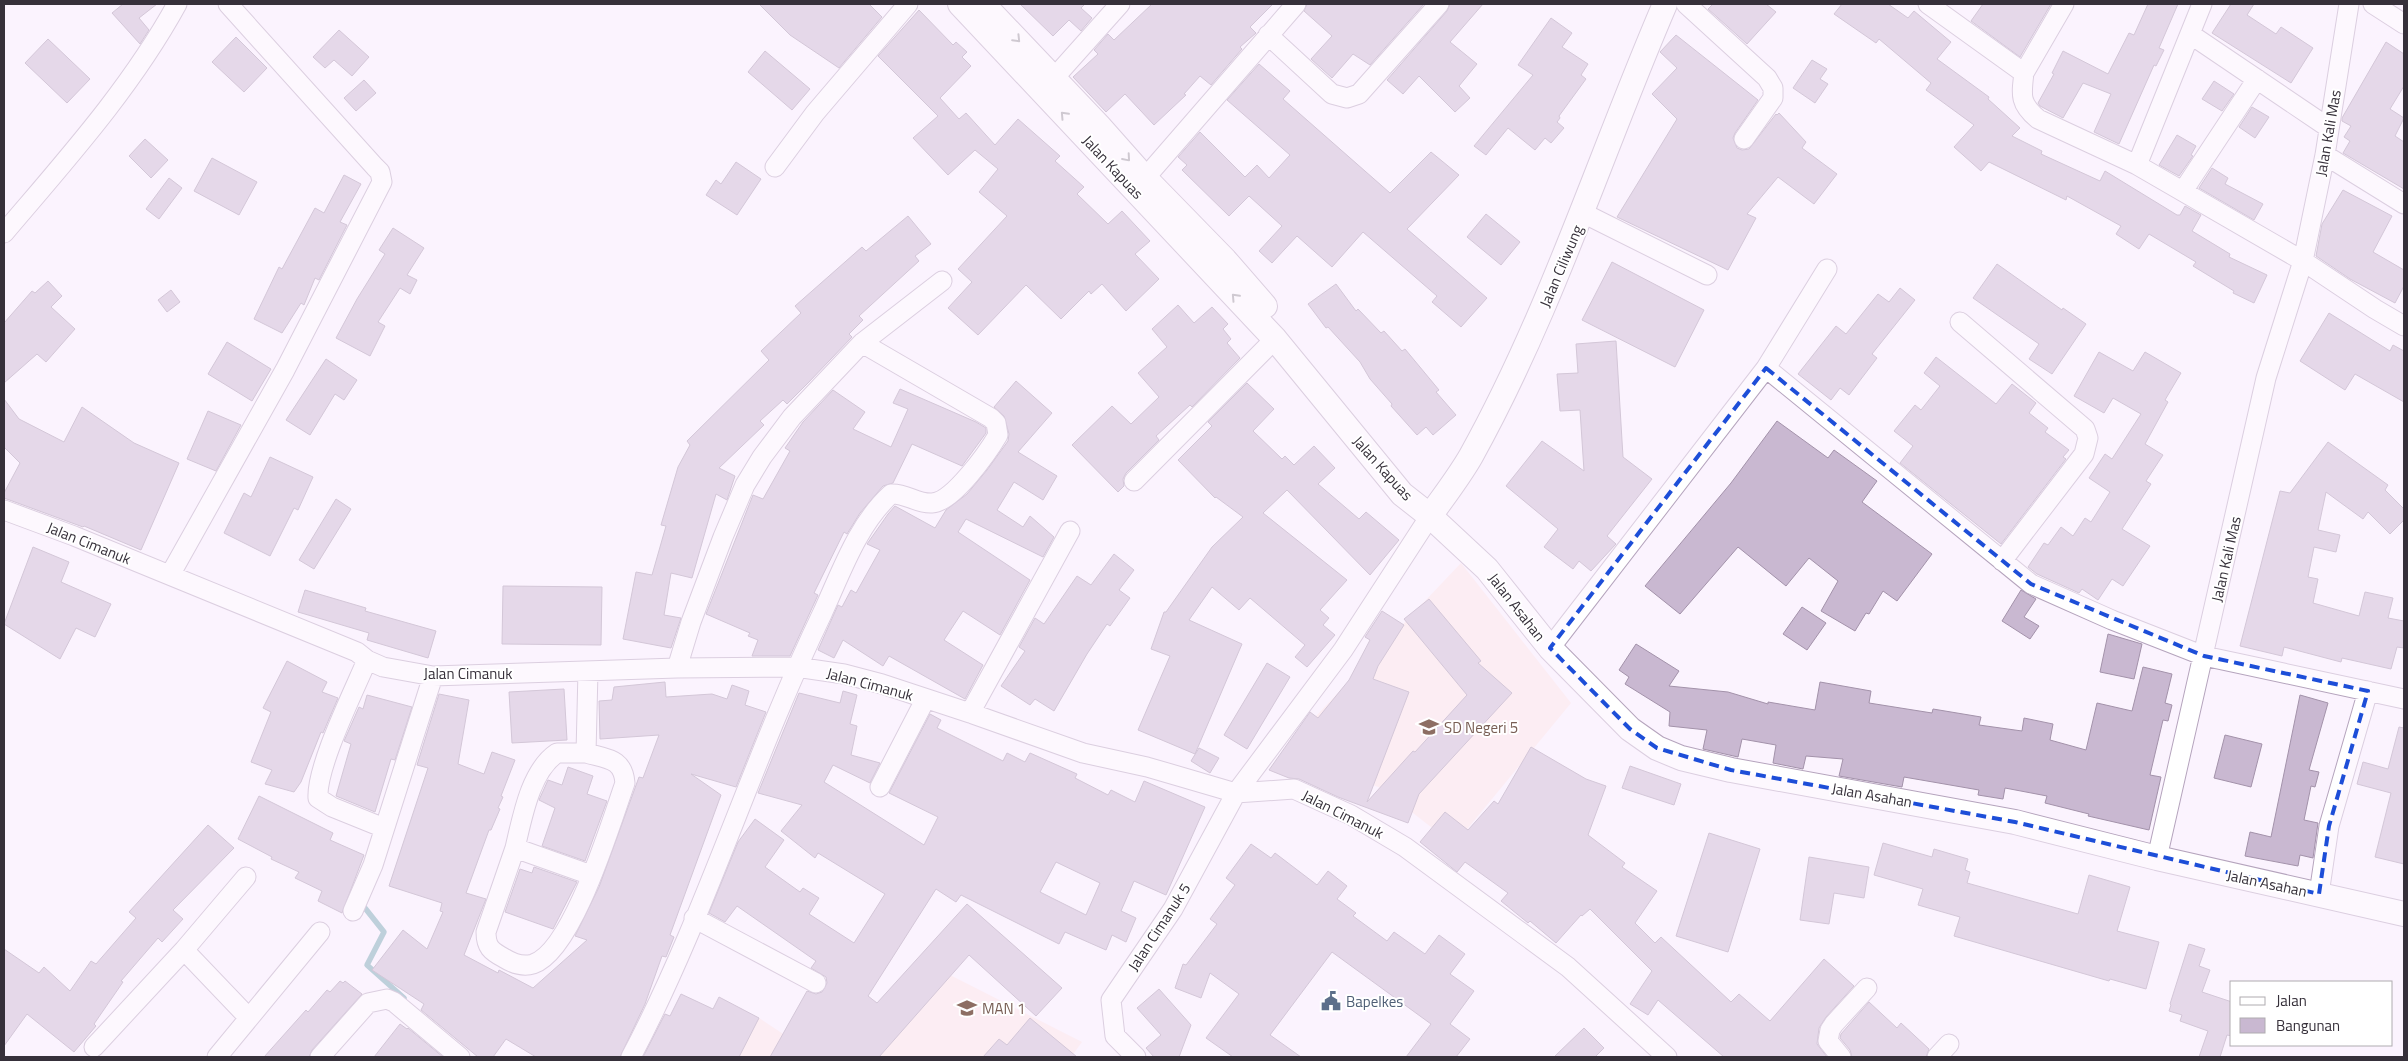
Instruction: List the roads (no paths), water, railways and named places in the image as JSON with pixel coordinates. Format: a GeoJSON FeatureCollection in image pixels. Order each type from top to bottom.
{"type":"FeatureCollection","features":[{"type":"Feature","properties":{"kind":"street"},"geometry":{"type":"LineString","coordinates":[[4,233],[111,103],[155,45],[177,4]]}},
{"type":"Feature","properties":{"kind":"street"},"geometry":{"type":"LineString","coordinates":[[170,575],[285,370],[382,182],[375,167],[228,4]]}},
{"type":"Feature","properties":{"kind":"street"},"geometry":{"type":"LineString","coordinates":[[775,167],[815,114],[908,4]]}},
{"type":"Feature","properties":{"kind":"street","name":"Jalan Kapuas"},"geometry":{"type":"LineString","coordinates":[[960,4],[1275,339],[1402,494],[1430,516]]}},
{"type":"Feature","properties":{"kind":"street","name":"Jalan Kapuas"},"geometry":{"type":"LineString","coordinates":[[983,4],[1054,78],[1145,178],[1225,260],[1414,483],[1430,516]]}},
{"type":"Feature","properties":{"kind":"street"},"geometry":{"type":"LineString","coordinates":[[1054,78],[1120,4]]}},
{"type":"Feature","properties":{"kind":"street"},"geometry":{"type":"LineString","coordinates":[[1145,178],[1296,4]]}},
{"type":"Feature","properties":{"kind":"street"},"geometry":{"type":"LineString","coordinates":[[1268,35],[1332,94],[1347,98],[1360,94],[1440,4]]}},
{"type":"Feature","properties":{"kind":"street","name":"Jalan Ciliwung"},"geometry":{"type":"LineString","coordinates":[[1430,516],[1470,458],[1543,308],[1583,213],[1636,72],[1665,4]]}},
{"type":"Feature","properties":{"kind":"street"},"geometry":{"type":"LineString","coordinates":[[1686,4],[1767,78],[1773,88],[1773,98],[1744,139]]}},
{"type":"Feature","properties":{"kind":"street"},"geometry":{"type":"LineString","coordinates":[[1928,4],[2024,73]]}},
{"type":"Feature","properties":{"kind":"street"},"geometry":{"type":"LineString","coordinates":[[2064,4],[2024,73],[2022,102],[2027,110],[2038,120],[2137,165],[2183,191],[2303,261],[2374,309],[2404,326]]}},
{"type":"Feature","properties":{"kind":"street"},"geometry":{"type":"LineString","coordinates":[[2137,165],[2202,4]]}},
{"type":"Feature","properties":{"kind":"street","name":"Jalan Kali Mas"},"geometry":{"type":"LineString","coordinates":[[2157,858],[2266,378],[2303,261],[2325,155],[2350,4]]}},
{"type":"Feature","properties":{"kind":"street"},"geometry":{"type":"LineString","coordinates":[[2373,4],[2404,24]]}},
{"type":"Feature","properties":{"kind":"street"},"geometry":{"type":"LineString","coordinates":[[2190,34],[2329,128]]}},
{"type":"Feature","properties":{"kind":"street"},"geometry":{"type":"LineString","coordinates":[[2183,191],[2257,79]]}},
{"type":"Feature","properties":{"kind":"street"},"geometry":{"type":"LineString","coordinates":[[2325,155],[2404,204]]}},
{"type":"Feature","properties":{"kind":"street"},"geometry":{"type":"LineString","coordinates":[[1583,213],[1707,275]]}},
{"type":"Feature","properties":{"kind":"street"},"geometry":{"type":"LineString","coordinates":[[1550,648],[1766,368],[1827,269]]}},
{"type":"Feature","properties":{"kind":"street"},"geometry":{"type":"LineString","coordinates":[[677,668],[705,583],[745,485],[762,457],[792,417],[862,342],[942,281]]}},
{"type":"Feature","properties":{"kind":"street"},"geometry":{"type":"LineString","coordinates":[[1960,322],[2085,429],[2088,438],[2084,454],[2002,560]]}},
{"type":"Feature","properties":{"kind":"street"},"geometry":{"type":"LineString","coordinates":[[1134,482],[1275,339]]}},
{"type":"Feature","properties":{"kind":"street"},"geometry":{"type":"LineString","coordinates":[[631,1057],[662,1000],[796,667],[866,522],[891,494],[899,494],[921,502],[932,503],[943,500],[954,491],[998,435],[996,423],[991,418],[862,342]]}},
{"type":"Feature","properties":{"kind":"street"},"geometry":{"type":"LineString","coordinates":[[1766,368],[2031,584],[2112,620],[2204,656],[2404,699]]}},
{"type":"Feature","properties":{"kind":"street","name":"Jalan Cimanuk"},"geometry":{"type":"LineString","coordinates":[[4,510],[170,575],[357,652],[367,660],[383,667],[433,676],[677,668],[796,667],[844,674],[882,684],[925,700],[970,713],[1020,733],[1083,753],[1146,767],[1236,793],[1294,789],[1351,815],[1405,846],[1568,966],[1667,1057]]}},
{"type":"Feature","properties":{"kind":"street","name":"Jalan Asahan"},"geometry":{"type":"LineString","coordinates":[[1430,516],[1487,569],[1550,648],[1630,729],[1657,748],[1681,758],[1731,770],[2015,822],[2157,858],[2404,914]]}},
{"type":"Feature","properties":{"kind":"street","name":"Jalan Cimanuk 5"},"geometry":{"type":"LineString","coordinates":[[1136,1057],[1115,1036],[1111,1000],[1173,910],[1236,793],[1343,650],[1430,516]]}},
{"type":"Feature","properties":{"kind":"street"},"geometry":{"type":"LineString","coordinates":[[970,713],[1070,531]]}},
{"type":"Feature","properties":{"kind":"street"},"geometry":{"type":"LineString","coordinates":[[367,660],[324,766],[318,798],[332,807],[384,828]]}},
{"type":"Feature","properties":{"kind":"street"},"geometry":{"type":"LineString","coordinates":[[586,754],[588,671]]}},
{"type":"Feature","properties":{"kind":"street"},"geometry":{"type":"LineString","coordinates":[[353,911],[373,865],[433,676]]}},
{"type":"Feature","properties":{"kind":"street"},"geometry":{"type":"LineString","coordinates":[[2319,894],[2330,826],[2368,691]]}},
{"type":"Feature","properties":{"kind":"street"},"geometry":{"type":"LineString","coordinates":[[880,787],[925,700]]}},
{"type":"Feature","properties":{"kind":"street"},"geometry":{"type":"LineString","coordinates":[[557,753],[586,754],[616,762],[624,772],[625,783],[591,875],[574,917],[555,947],[533,964],[521,965],[507,961],[490,950],[487,944],[486,932],[514,848],[530,790],[548,762],[557,753]]}},
{"type":"Feature","properties":{"kind":"street"},"geometry":{"type":"LineString","coordinates":[[514,848],[591,875]]}},
{"type":"Feature","properties":{"kind":"street"},"geometry":{"type":"LineString","coordinates":[[94,1047],[184,950],[246,877]]}},
{"type":"Feature","properties":{"kind":"street"},"geometry":{"type":"LineString","coordinates":[[694,918],[816,983]]}},
{"type":"Feature","properties":{"kind":"street"},"geometry":{"type":"LineString","coordinates":[[217,1057],[320,932]]}},
{"type":"Feature","properties":{"kind":"street"},"geometry":{"type":"LineString","coordinates":[[184,950],[249,1018]]}},
{"type":"Feature","properties":{"kind":"street"},"geometry":{"type":"LineString","coordinates":[[1841,1057],[1828,1041],[1830,1030],[1867,988]]}},
{"type":"Feature","properties":{"kind":"street"},"geometry":{"type":"LineString","coordinates":[[320,1057],[368,1004],[387,999],[394,1002],[460,1057]]}},
{"type":"Feature","properties":{"kind":"waterway"},"geometry":{"type":"LineString","coordinates":[[361,903],[384,932],[367,965],[404,998]]}},
{"type":"Feature","properties":{"kind":"place","name":"SD Negeri 5"},"geometry":{"type":"Point","coordinates":[1429,727]}},
{"type":"Feature","properties":{"kind":"place","name":"Bapelkes"},"geometry":{"type":"Point","coordinates":[1331,1001]}},
{"type":"Feature","properties":{"kind":"place","name":"MAN 1"},"geometry":{"type":"Point","coordinates":[967,1008]}}]}
